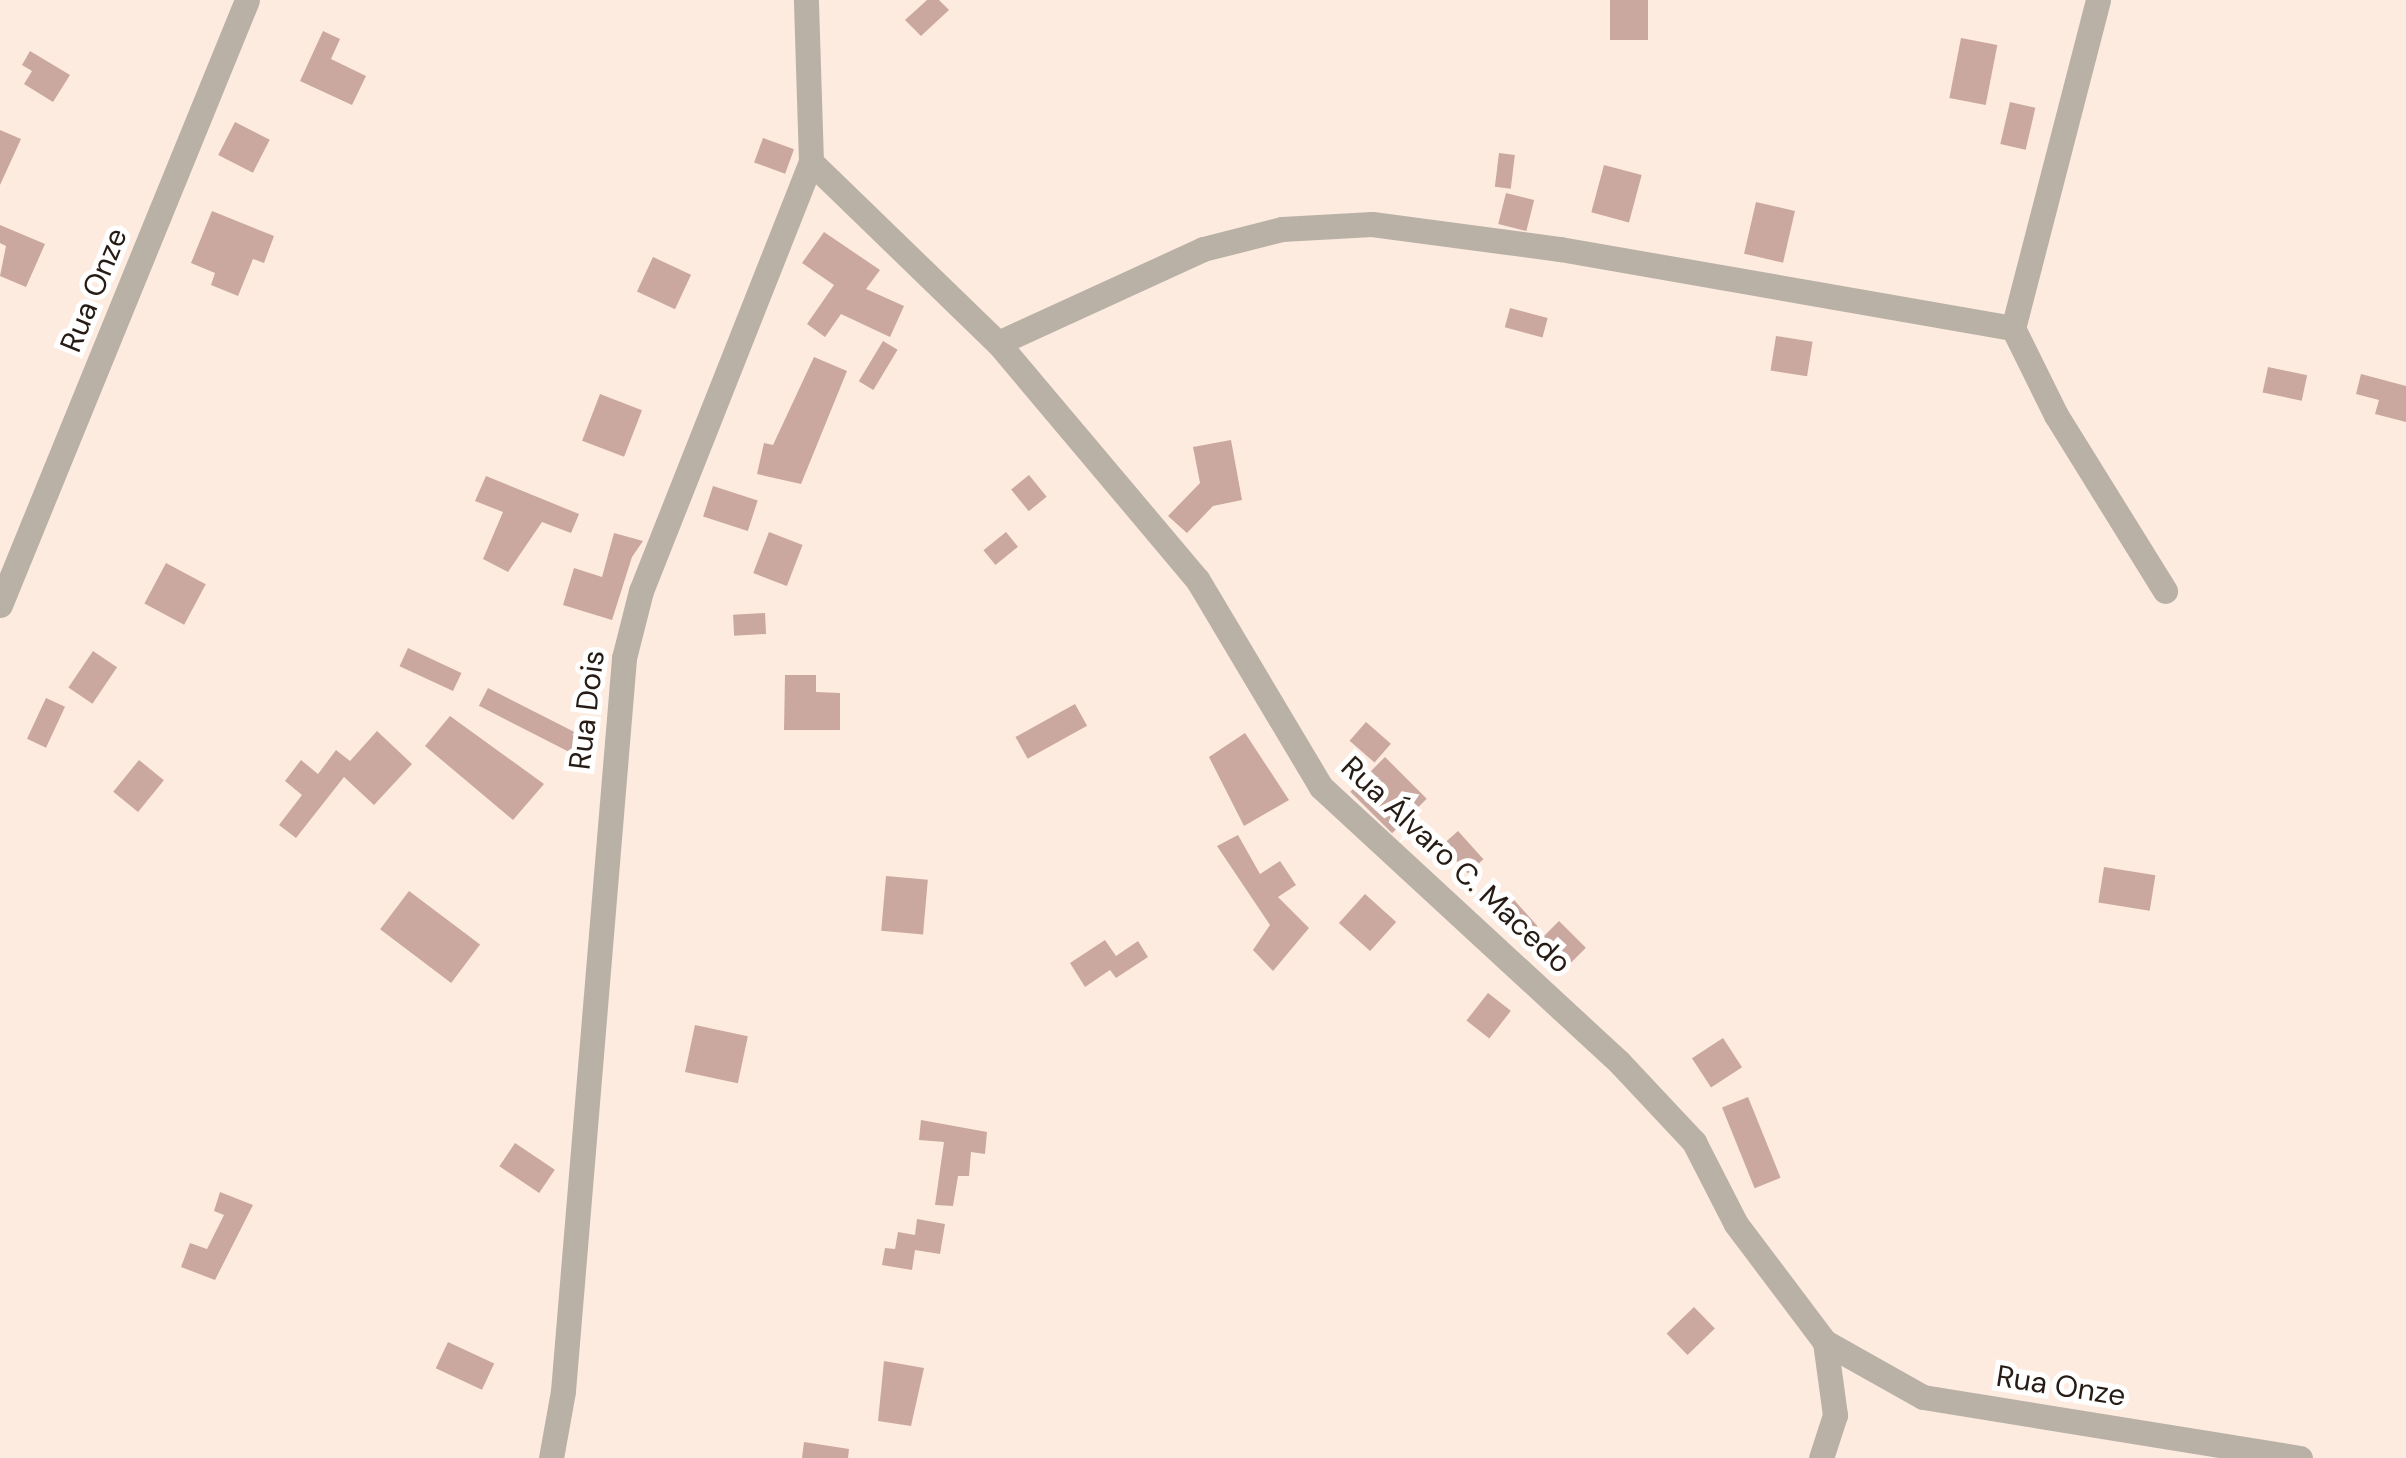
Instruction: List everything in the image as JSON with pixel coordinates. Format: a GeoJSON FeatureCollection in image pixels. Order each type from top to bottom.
{"type":"FeatureCollection","features":[{"type":"Feature","properties":{"kind":"street","name":"Rua Onze"},"geometry":{"type":"LineString","coordinates":[[0,605],[247,0]]}},
{"type":"Feature","properties":{"kind":"street","name":"Rua Dois"},"geometry":{"type":"LineString","coordinates":[[551,1458],[562,1391],[624,658],[641,590],[811,162],[806,0]]}},
{"type":"Feature","properties":{"kind":"street"},"geometry":{"type":"LineString","coordinates":[[2098,0],[2013,328],[2056,415],[2165,591]]}},
{"type":"Feature","properties":{"kind":"street","name":"Rua Álvaro C. Macedo"},"geometry":{"type":"LineString","coordinates":[[811,162],[998,342],[1197,579],[1321,787],[1662,1106],[1715,1175],[1736,1224],[1768,1272],[1825,1342]]}},
{"type":"Feature","properties":{"kind":"street"},"geometry":{"type":"LineString","coordinates":[[998,342],[1203,250],[1282,228],[1372,224],[1560,249],[2013,328]]}},
{"type":"Feature","properties":{"kind":"street","name":"Rua Onze"},"geometry":{"type":"LineString","coordinates":[[1825,1342],[1923,1397],[2300,1458]]}},
{"type":"Feature","properties":{"kind":"street"},"geometry":{"type":"LineString","coordinates":[[1820,1458],[1835,1415],[1825,1342]]}},
{"type":"Feature","properties":{"kind":"building"},"geometry":{"type":"Polygon","coordinates":[[[927,0],[939,0],[949,10],[921,36],[905,20],[927,0]]]}},
{"type":"Feature","properties":{"kind":"building"},"geometry":{"type":"Polygon","coordinates":[[[1610,0],[1648,0],[1648,40],[1610,40],[1610,0]]]}},
{"type":"Feature","properties":{"kind":"building"},"geometry":{"type":"Polygon","coordinates":[[[323,31],[340,39],[331,59],[366,76],[352,105],[300,81],[323,31]]]}},
{"type":"Feature","properties":{"kind":"building"},"geometry":{"type":"Polygon","coordinates":[[[1961,38],[1997,45],[1986,105],[1949,98],[1961,38]]]}},
{"type":"Feature","properties":{"kind":"building"},"geometry":{"type":"Polygon","coordinates":[[[30,51],[70,75],[53,102],[24,84],[32,71],[22,65],[30,51]]]}},
{"type":"Feature","properties":{"kind":"building"},"geometry":{"type":"Polygon","coordinates":[[[2010,102],[2035,108],[2026,150],[2000,144],[2010,102]]]}},
{"type":"Feature","properties":{"kind":"building"},"geometry":{"type":"Polygon","coordinates":[[[235,122],[270,140],[253,173],[218,155],[235,122]]]}},
{"type":"Feature","properties":{"kind":"building"},"geometry":{"type":"Polygon","coordinates":[[[0,130],[21,139],[0,185],[0,130]]]}},
{"type":"Feature","properties":{"kind":"building"},"geometry":{"type":"Polygon","coordinates":[[[763,138],[794,149],[785,174],[754,162],[763,138]]]}},
{"type":"Feature","properties":{"kind":"building"},"geometry":{"type":"Polygon","coordinates":[[[1499,153],[1515,155],[1511,189],[1495,187],[1499,153]]]}},
{"type":"Feature","properties":{"kind":"building"},"geometry":{"type":"Polygon","coordinates":[[[1604,165],[1642,175],[1629,222],[1591,212],[1604,165]]]}},
{"type":"Feature","properties":{"kind":"building"},"geometry":{"type":"Polygon","coordinates":[[[1506,193],[1534,200],[1526,231],[1498,224],[1506,193]]]}},
{"type":"Feature","properties":{"kind":"building"},"geometry":{"type":"Polygon","coordinates":[[[1756,202],[1795,211],[1783,263],[1744,254],[1756,202]]]}},
{"type":"Feature","properties":{"kind":"building"},"geometry":{"type":"Polygon","coordinates":[[[212,211],[274,236],[264,263],[253,259],[238,296],[211,285],[215,273],[191,263],[212,211]]]}},
{"type":"Feature","properties":{"kind":"building"},"geometry":{"type":"Polygon","coordinates":[[[0,225],[45,244],[26,287],[0,276],[6,246],[0,243],[0,225]]]}},
{"type":"Feature","properties":{"kind":"building"},"geometry":{"type":"Polygon","coordinates":[[[824,232],[880,270],[866,289],[904,306],[890,337],[841,314],[825,337],[807,324],[834,285],[802,263],[824,232]]]}},
{"type":"Feature","properties":{"kind":"building"},"geometry":{"type":"Polygon","coordinates":[[[653,257],[691,275],[675,309],[637,291],[653,257]]]}},
{"type":"Feature","properties":{"kind":"building"},"geometry":{"type":"Polygon","coordinates":[[[1510,308],[1548,318],[1542,337],[1505,327],[1510,308]]]}},
{"type":"Feature","properties":{"kind":"building"},"geometry":{"type":"Polygon","coordinates":[[[1776,336],[1813,342],[1807,376],[1771,371],[1776,336]]]}},
{"type":"Feature","properties":{"kind":"building"},"geometry":{"type":"Polygon","coordinates":[[[883,341],[898,350],[873,390],[859,381],[883,341]]]}},
{"type":"Feature","properties":{"kind":"building"},"geometry":{"type":"Polygon","coordinates":[[[814,357],[847,371],[801,484],[757,474],[764,443],[773,445],[814,357]]]}},
{"type":"Feature","properties":{"kind":"building"},"geometry":{"type":"Polygon","coordinates":[[[2268,367],[2307,375],[2302,401],[2263,392],[2268,367]]]}},
{"type":"Feature","properties":{"kind":"building"},"geometry":{"type":"Polygon","coordinates":[[[2361,374],[2406,386],[2406,422],[2375,414],[2379,400],[2356,394],[2361,374]]]}},
{"type":"Feature","properties":{"kind":"building"},"geometry":{"type":"Polygon","coordinates":[[[600,394],[642,410],[624,457],[582,441],[600,394]]]}},
{"type":"Feature","properties":{"kind":"building"},"geometry":{"type":"Polygon","coordinates":[[[1231,440],[1242,500],[1213,506],[1187,533],[1168,516],[1200,483],[1193,447],[1231,440]]]}},
{"type":"Feature","properties":{"kind":"building"},"geometry":{"type":"Polygon","coordinates":[[[1029,475],[1047,497],[1029,511],[1011,489],[1029,475]]]}},
{"type":"Feature","properties":{"kind":"building"},"geometry":{"type":"Polygon","coordinates":[[[486,476],[579,514],[571,533],[542,522],[508,572],[483,559],[503,512],[475,501],[486,476]]]}},
{"type":"Feature","properties":{"kind":"building"},"geometry":{"type":"Polygon","coordinates":[[[713,486],[758,501],[748,531],[703,516],[713,486]]]}},
{"type":"Feature","properties":{"kind":"building"},"geometry":{"type":"Polygon","coordinates":[[[769,532],[803,545],[787,586],[753,573],[769,532]]]}},
{"type":"Feature","properties":{"kind":"building"},"geometry":{"type":"Polygon","coordinates":[[[1006,532],[1018,547],[995,565],[983,550],[1006,532]]]}},
{"type":"Feature","properties":{"kind":"building"},"geometry":{"type":"Polygon","coordinates":[[[614,533],[643,541],[632,557],[612,620],[563,605],[574,568],[602,577],[614,533]]]}},
{"type":"Feature","properties":{"kind":"building"},"geometry":{"type":"Polygon","coordinates":[[[166,563],[206,584],[184,625],[144,604],[166,563]]]}},
{"type":"Feature","properties":{"kind":"building"},"geometry":{"type":"Polygon","coordinates":[[[765,613],[766,634],[734,636],[733,615],[765,613]]]}},
{"type":"Feature","properties":{"kind":"building"},"geometry":{"type":"Polygon","coordinates":[[[408,648],[461,673],[453,691],[400,666],[408,648]]]}},
{"type":"Feature","properties":{"kind":"building"},"geometry":{"type":"Polygon","coordinates":[[[93,651],[117,667],[92,704],[68,687],[93,651]]]}},
{"type":"Feature","properties":{"kind":"building"},"geometry":{"type":"Polygon","coordinates":[[[785,675],[816,675],[816,692],[840,693],[840,730],[784,730],[785,675]]]}},
{"type":"Feature","properties":{"kind":"building"},"geometry":{"type":"Polygon","coordinates":[[[488,688],[579,734],[570,752],[479,706],[488,688]]]}},
{"type":"Feature","properties":{"kind":"building"},"geometry":{"type":"Polygon","coordinates":[[[46,698],[65,707],[46,748],[27,739],[46,698]]]}},
{"type":"Feature","properties":{"kind":"building"},"geometry":{"type":"Polygon","coordinates":[[[1075,704],[1087,726],[1028,759],[1016,737],[1075,704]]]}},
{"type":"Feature","properties":{"kind":"building"},"geometry":{"type":"Polygon","coordinates":[[[450,716],[544,784],[513,820],[425,746],[450,716]]]}},
{"type":"Feature","properties":{"kind":"building"},"geometry":{"type":"Polygon","coordinates":[[[1366,722],[1391,744],[1375,763],[1350,741],[1366,722]]]}},
{"type":"Feature","properties":{"kind":"building"},"geometry":{"type":"Polygon","coordinates":[[[377,731],[412,764],[374,805],[344,777],[296,838],[279,825],[302,795],[285,781],[301,760],[318,774],[336,750],[350,761],[377,731]]]}},
{"type":"Feature","properties":{"kind":"building"},"geometry":{"type":"Polygon","coordinates":[[[1245,733],[1289,800],[1244,826],[1209,757],[1245,733]]]}},
{"type":"Feature","properties":{"kind":"building"},"geometry":{"type":"Polygon","coordinates":[[[1385,757],[1427,799],[1392,833],[1350,792],[1385,757]]]}},
{"type":"Feature","properties":{"kind":"building"},"geometry":{"type":"Polygon","coordinates":[[[139,760],[164,780],[138,812],[113,792],[139,760]]]}},
{"type":"Feature","properties":{"kind":"building"},"geometry":{"type":"Polygon","coordinates":[[[1458,831],[1483,859],[1468,873],[1442,845],[1458,831]]]}},
{"type":"Feature","properties":{"kind":"building"},"geometry":{"type":"Polygon","coordinates":[[[1238,835],[1260,874],[1280,861],[1296,885],[1278,897],[1309,928],[1273,971],[1253,950],[1270,925],[1217,846],[1238,835]]]}},
{"type":"Feature","properties":{"kind":"building"},"geometry":{"type":"Polygon","coordinates":[[[2104,867],[2155,875],[2150,911],[2098,903],[2104,867]]]}},
{"type":"Feature","properties":{"kind":"building"},"geometry":{"type":"Polygon","coordinates":[[[886,876],[928,880],[923,934],[881,931],[886,876]]]}},
{"type":"Feature","properties":{"kind":"building"},"geometry":{"type":"Polygon","coordinates":[[[409,891],[480,945],[451,983],[380,929],[409,891]]]}},
{"type":"Feature","properties":{"kind":"building"},"geometry":{"type":"Polygon","coordinates":[[[1506,891],[1537,926],[1521,941],[1490,906],[1506,891]]]}},
{"type":"Feature","properties":{"kind":"building"},"geometry":{"type":"Polygon","coordinates":[[[1365,894],[1396,922],[1370,951],[1339,923],[1365,894]]]}},
{"type":"Feature","properties":{"kind":"building"},"geometry":{"type":"Polygon","coordinates":[[[1559,921],[1586,948],[1565,969],[1538,942],[1559,921]]]}},
{"type":"Feature","properties":{"kind":"building"},"geometry":{"type":"Polygon","coordinates":[[[1105,940],[1116,956],[1138,941],[1148,957],[1116,978],[1110,970],[1085,987],[1070,963],[1105,940]]]}},
{"type":"Feature","properties":{"kind":"building"},"geometry":{"type":"Polygon","coordinates":[[[1488,993],[1511,1011],[1489,1038],[1466,1021],[1488,993]]]}},
{"type":"Feature","properties":{"kind":"building"},"geometry":{"type":"Polygon","coordinates":[[[695,1025],[748,1036],[738,1083],[685,1072],[695,1025]]]}},
{"type":"Feature","properties":{"kind":"building"},"geometry":{"type":"Polygon","coordinates":[[[1723,1038],[1742,1067],[1711,1088],[1692,1058],[1723,1038]]]}},
{"type":"Feature","properties":{"kind":"building"},"geometry":{"type":"Polygon","coordinates":[[[1748,1097],[1781,1178],[1755,1188],[1722,1107],[1748,1097]]]}},
{"type":"Feature","properties":{"kind":"building"},"geometry":{"type":"Polygon","coordinates":[[[921,1120],[987,1132],[985,1154],[971,1152],[969,1176],[958,1176],[953,1206],[935,1205],[944,1142],[919,1140],[921,1120]]]}},
{"type":"Feature","properties":{"kind":"building"},"geometry":{"type":"Polygon","coordinates":[[[515,1143],[555,1170],[539,1193],[499,1166],[515,1143]]]}},
{"type":"Feature","properties":{"kind":"building"},"geometry":{"type":"Polygon","coordinates":[[[220,1192],[253,1205],[215,1280],[181,1267],[190,1243],[207,1249],[224,1215],[214,1211],[220,1192]]]}},
{"type":"Feature","properties":{"kind":"building"},"geometry":{"type":"Polygon","coordinates":[[[917,1219],[945,1224],[940,1254],[915,1250],[912,1270],[882,1265],[885,1248],[895,1249],[898,1232],[915,1235],[917,1219]]]}},
{"type":"Feature","properties":{"kind":"building"},"geometry":{"type":"Polygon","coordinates":[[[1694,1307],[1715,1329],[1688,1355],[1667,1333],[1694,1307]]]}},
{"type":"Feature","properties":{"kind":"building"},"geometry":{"type":"Polygon","coordinates":[[[448,1342],[494,1364],[482,1390],[436,1368],[448,1342]]]}},
{"type":"Feature","properties":{"kind":"building"},"geometry":{"type":"Polygon","coordinates":[[[884,1361],[924,1368],[911,1426],[878,1421],[884,1361]]]}},
{"type":"Feature","properties":{"kind":"building"},"geometry":{"type":"Polygon","coordinates":[[[804,1442],[849,1449],[848,1458],[802,1458],[804,1442]]]}}]}
